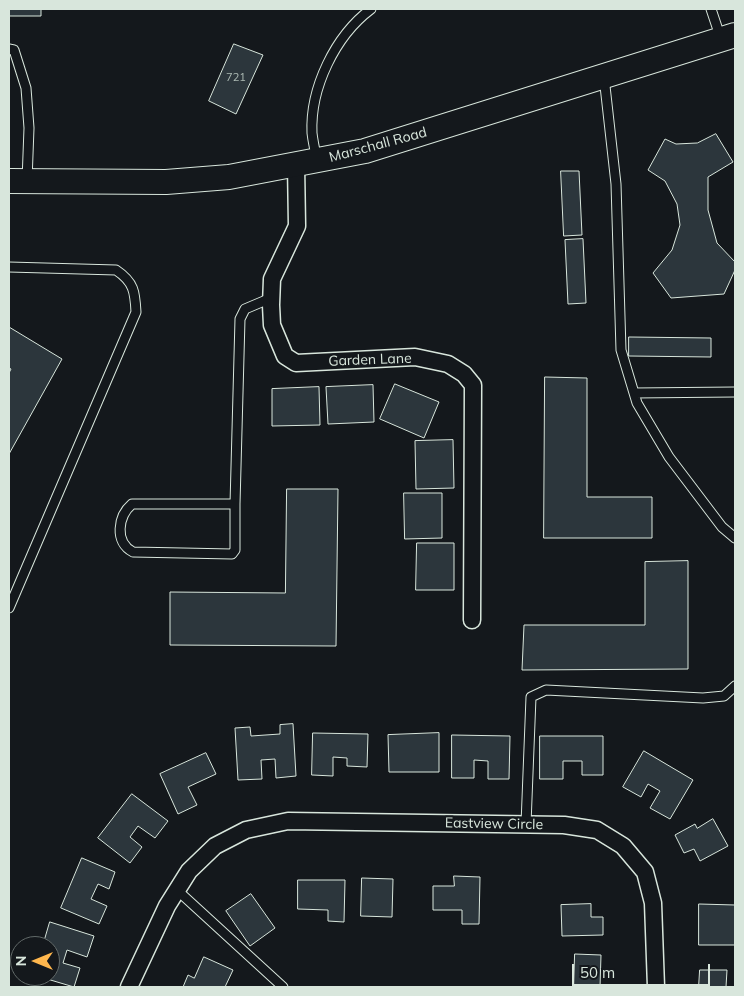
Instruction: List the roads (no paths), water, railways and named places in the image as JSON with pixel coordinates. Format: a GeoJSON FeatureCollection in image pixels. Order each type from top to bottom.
{"type":"FeatureCollection","features":[{"type":"Feature","properties":{"kind":"main road","name":"Marschall Road"},"geometry":{"type":"LineString","coordinates":[[18,182],[166,182],[229,177],[366,151],[728,37]]}},
{"type":"Feature","properties":{"kind":"street","name":"Garden Lane"},"geometry":{"type":"LineString","coordinates":[[306,163],[297,226],[272,279],[272,325],[285,356],[296,363],[415,356],[448,364],[464,374],[473,385],[472,620]]}},
{"type":"Feature","properties":{"kind":"street","name":"Eastview Circle"},"geometry":{"type":"LineString","coordinates":[[129,987],[166,906],[189,871],[215,846],[246,830],[288,821],[564,825],[597,830],[623,846],[645,872],[654,903],[656,987]]}},
{"type":"Feature","properties":{"kind":"lane"},"geometry":{"type":"LineString","coordinates":[[306,163],[316,98],[329,59],[356,20],[370,9]]}},
{"type":"Feature","properties":{"kind":"lane"},"geometry":{"type":"LineString","coordinates":[[711,9],[728,37]]}},
{"type":"Feature","properties":{"kind":"lane"},"geometry":{"type":"LineString","coordinates":[[9,48],[14,50],[26,88],[29,128],[18,182]]}},
{"type":"Feature","properties":{"kind":"lane"},"geometry":{"type":"LineString","coordinates":[[604,76],[616,184],[621,350],[637,403],[669,457],[722,527],[735,538]]}},
{"type":"Feature","properties":{"kind":"lane"},"geometry":{"type":"LineString","coordinates":[[9,267],[116,270],[127,278],[135,295],[136,312],[9,608]]}},
{"type":"Feature","properties":{"kind":"lane"},"geometry":{"type":"LineString","coordinates":[[235,504],[132,504],[124,510],[120,525],[122,543],[133,552],[232,554],[235,550],[240,319],[245,308],[271,298]]}},
{"type":"Feature","properties":{"kind":"lane"},"geometry":{"type":"LineString","coordinates":[[634,393],[735,392]]}},
{"type":"Feature","properties":{"kind":"lane"},"geometry":{"type":"LineString","coordinates":[[526,824],[531,697],[546,690],[703,698],[724,696],[735,686]]}},
{"type":"Feature","properties":{"kind":"lane"},"geometry":{"type":"LineString","coordinates":[[177,890],[283,987]]}}]}
